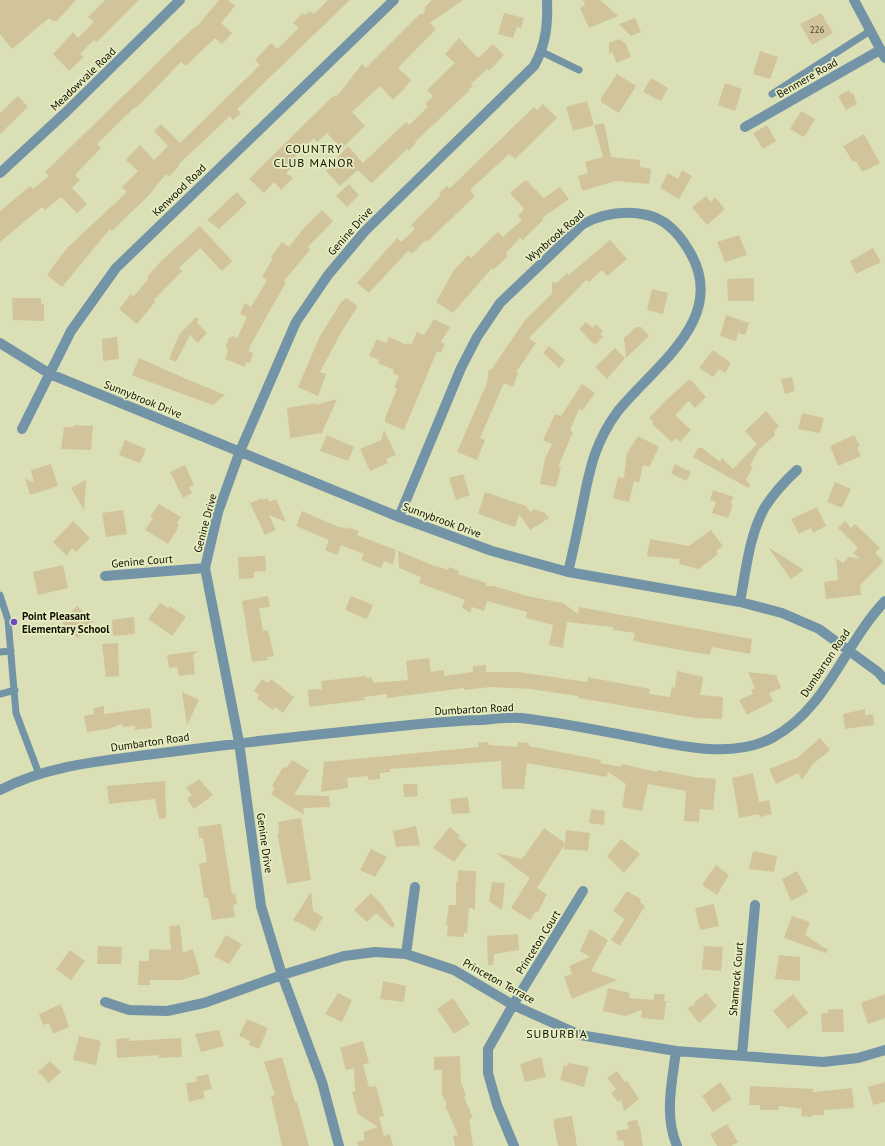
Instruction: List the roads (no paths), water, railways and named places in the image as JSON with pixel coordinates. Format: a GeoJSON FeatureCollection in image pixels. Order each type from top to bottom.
{"type":"FeatureCollection","features":[{"type":"Feature","properties":{"kind":"street","name":"Meadowvale Road"},"geometry":{"type":"LineString","coordinates":[[0,173],[65,113],[180,0]]}},
{"type":"Feature","properties":{"kind":"street","name":"Kenwood Road"},"geometry":{"type":"LineString","coordinates":[[22,430],[71,331],[116,268],[394,0]]}},
{"type":"Feature","properties":{"kind":"street","name":"Genine Drive"},"geometry":{"type":"LineString","coordinates":[[339,1146],[322,1082],[282,975],[261,906],[239,742],[205,568],[218,512],[240,451],[296,322],[328,274],[365,231],[534,66],[542,52],[546,38],[547,0]]}},
{"type":"Feature","properties":{"kind":"street"},"geometry":{"type":"LineString","coordinates":[[854,0],[883,54]]}},
{"type":"Feature","properties":{"kind":"street","name":"Benmere Road"},"geometry":{"type":"LineString","coordinates":[[745,127],[883,54]]}},
{"type":"Feature","properties":{"kind":"street","name":"Wynbrook Road"},"geometry":{"type":"LineString","coordinates":[[399,517],[461,368],[477,337],[500,303],[584,224],[598,216],[620,212],[654,216],[670,227],[685,244],[695,260],[700,278],[700,295],[687,335],[673,354],[617,412],[595,453],[568,572]]}},
{"type":"Feature","properties":{"kind":"street","name":"Sunnybrook Drive"},"geometry":{"type":"LineString","coordinates":[[0,343],[50,374],[399,517],[492,551],[568,572],[740,602],[782,613],[819,629],[885,680]]}},
{"type":"Feature","properties":{"kind":"street"},"geometry":{"type":"LineString","coordinates":[[740,602],[757,526],[765,508],[779,487],[797,470]]}},
{"type":"Feature","properties":{"kind":"street","name":"Genine Court"},"geometry":{"type":"LineString","coordinates":[[106,576],[205,568]]}},
{"type":"Feature","properties":{"kind":"street","name":"Dumbarton Road"},"geometry":{"type":"LineString","coordinates":[[0,790],[39,774],[73,765],[239,742],[463,720],[518,718],[682,746],[719,750],[751,745],[771,739],[792,725],[811,706],[838,670],[848,650],[885,601]]}},
{"type":"Feature","properties":{"kind":"street"},"geometry":{"type":"LineString","coordinates":[[406,954],[415,887]]}},
{"type":"Feature","properties":{"kind":"street","name":"Princeton Court"},"geometry":{"type":"LineString","coordinates":[[514,1146],[497,1105],[488,1073],[488,1049],[513,1005],[584,891]]}},
{"type":"Feature","properties":{"kind":"street","name":"Shamrock Court"},"geometry":{"type":"LineString","coordinates":[[742,1055],[755,905]]}},
{"type":"Feature","properties":{"kind":"street","name":"Princeton Terrace"},"geometry":{"type":"LineString","coordinates":[[105,1002],[129,1010],[167,1010],[204,1003],[282,975],[344,956],[375,952],[406,954],[454,970],[513,1005],[580,1035],[676,1051],[823,1062],[858,1058],[885,1050]]}},
{"type":"Feature","properties":{"kind":"street"},"geometry":{"type":"LineString","coordinates":[[676,1051],[670,1103],[671,1132],[677,1146]]}},
{"type":"Feature","properties":{"kind":"lane"},"geometry":{"type":"LineString","coordinates":[[772,94],[870,31]]}},
{"type":"Feature","properties":{"kind":"lane"},"geometry":{"type":"LineString","coordinates":[[542,52],[579,70]]}},
{"type":"Feature","properties":{"kind":"lane"},"geometry":{"type":"LineString","coordinates":[[0,595],[11,651],[16,713],[39,774]]}},
{"type":"Feature","properties":{"kind":"lane"},"geometry":{"type":"LineString","coordinates":[[0,652],[11,651]]}},
{"type":"Feature","properties":{"kind":"lane"},"geometry":{"type":"LineString","coordinates":[[0,694],[14,690]]}},
{"type":"Feature","properties":{"kind":"place","name":"Point Pleasant Elementary School"},"geometry":{"type":"Point","coordinates":[14,622]}},
{"type":"Feature","properties":{"kind":"district","name":"COUNTRY CLUB MANOR"},"geometry":{"type":"Point","coordinates":[314,156]}},
{"type":"Feature","properties":{"kind":"district","name":"SUBURBIA"},"geometry":{"type":"Point","coordinates":[557,1034]}}]}
